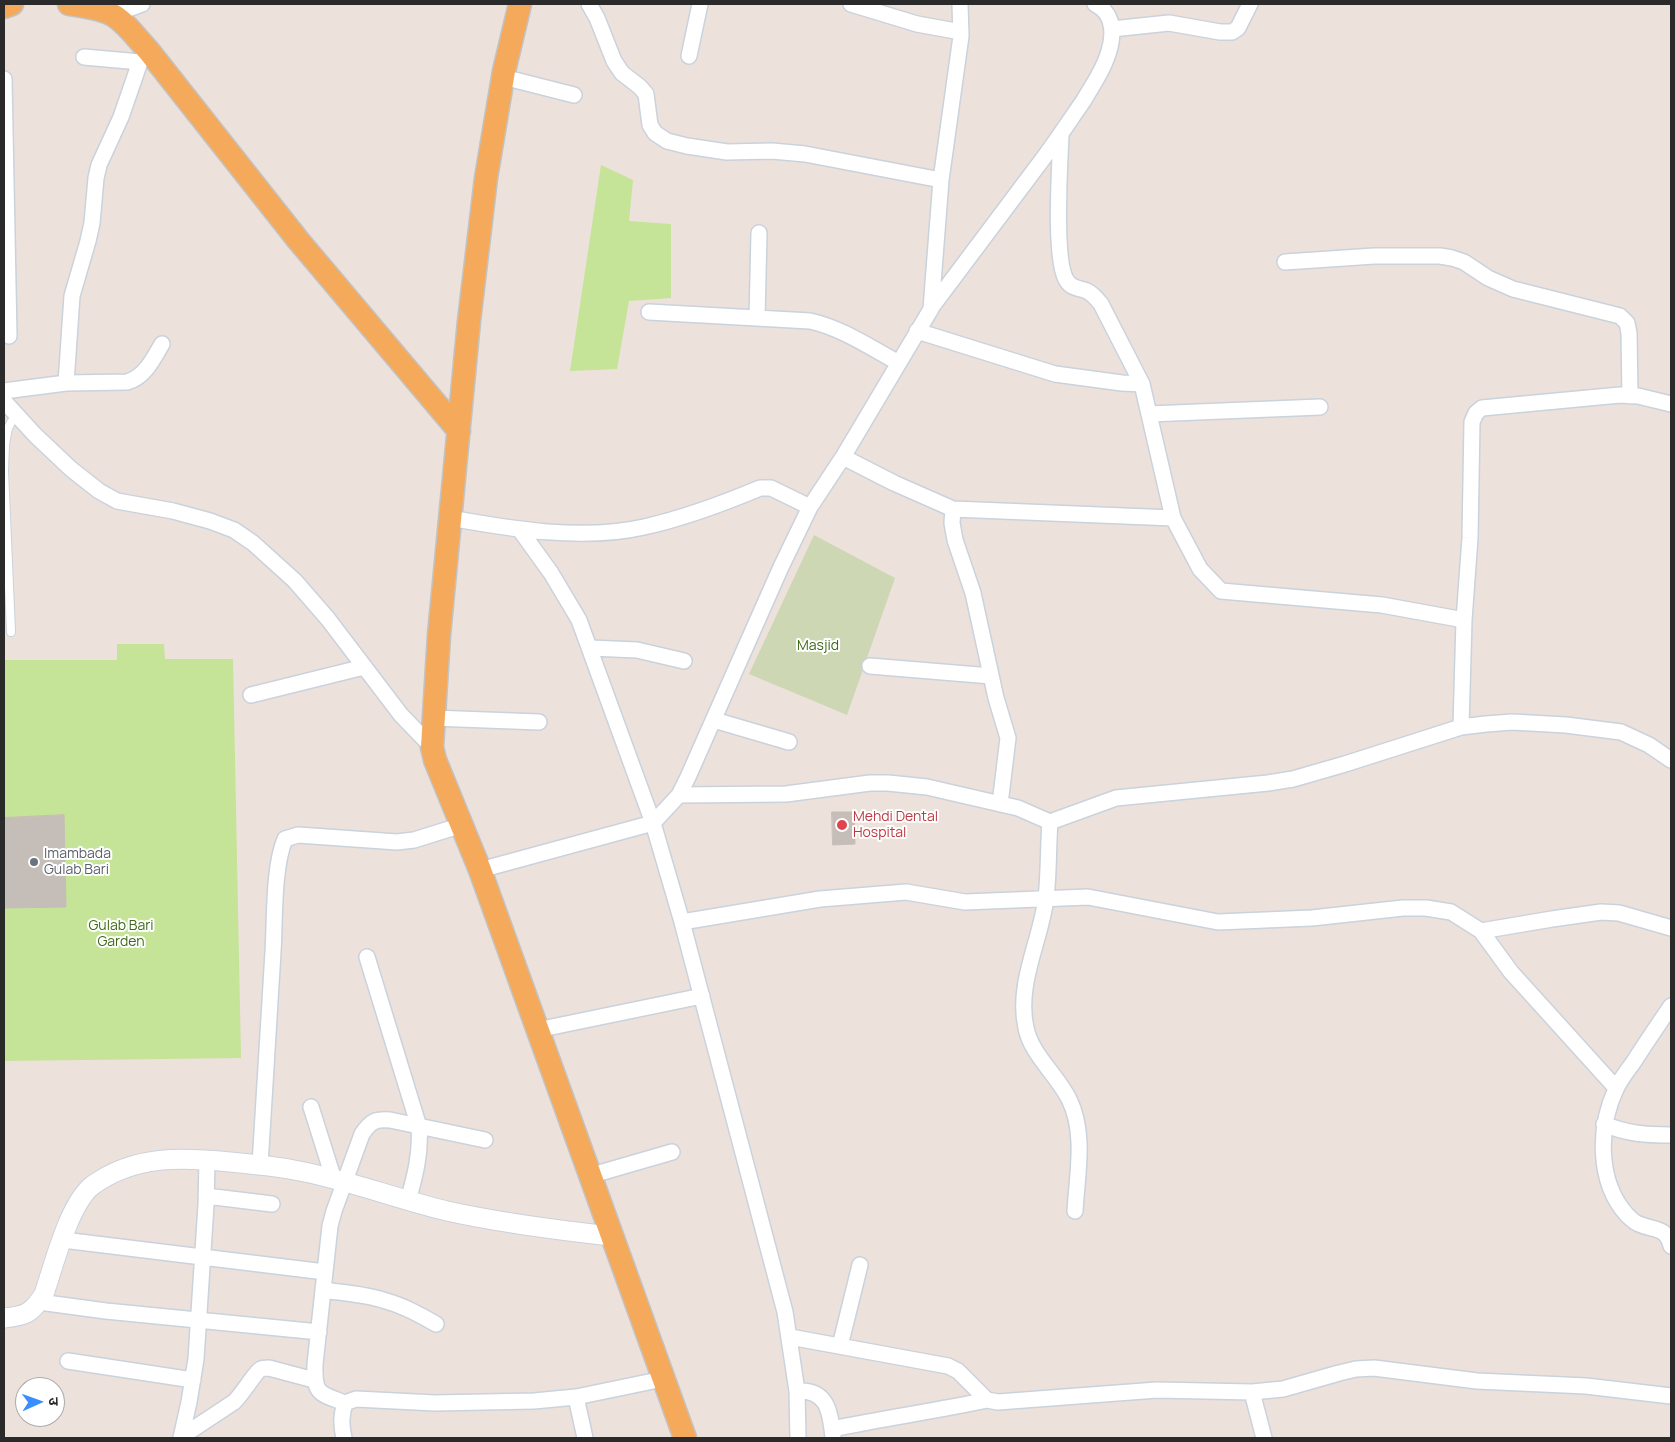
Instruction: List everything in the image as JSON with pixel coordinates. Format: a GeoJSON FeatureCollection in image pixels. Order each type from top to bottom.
{"type":"FeatureCollection","features":[{"type":"Feature","properties":{"kind":"main road"},"geometry":{"type":"LineString","coordinates":[[4,7],[12,4]]}},
{"type":"Feature","properties":{"kind":"main road"},"geometry":{"type":"LineString","coordinates":[[69,4],[96,9],[112,15],[127,28],[144,56],[459,431]]}},
{"type":"Feature","properties":{"kind":"main road"},"geometry":{"type":"LineString","coordinates":[[520,4],[503,77],[486,178],[469,321],[450,518],[432,747],[435,760],[480,870],[685,1438]]}},
{"type":"Feature","properties":{"kind":"street"},"geometry":{"type":"LineString","coordinates":[[112,15],[142,4]]}},
{"type":"Feature","properties":{"kind":"street"},"geometry":{"type":"LineString","coordinates":[[588,4],[597,18],[614,61],[622,73],[646,94],[650,125],[655,133],[667,141],[727,152],[780,151],[806,154],[942,180]]}},
{"type":"Feature","properties":{"kind":"street"},"geometry":{"type":"LineString","coordinates":[[689,56],[700,4]]}},
{"type":"Feature","properties":{"kind":"street"},"geometry":{"type":"LineString","coordinates":[[851,4],[917,24],[961,32]]}},
{"type":"Feature","properties":{"kind":"street"},"geometry":{"type":"LineString","coordinates":[[931,308],[942,180],[961,32],[960,4]]}},
{"type":"Feature","properties":{"kind":"street"},"geometry":{"type":"LineString","coordinates":[[480,870],[653,823],[679,795],[781,567],[810,508],[843,457],[931,308],[1060,136],[1097,79],[1112,40],[1112,23],[1108,14],[1101,6],[1095,4]]}},
{"type":"Feature","properties":{"kind":"street"},"geometry":{"type":"LineString","coordinates":[[1112,29],[1169,23],[1232,32],[1238,28],[1250,4]]}},
{"type":"Feature","properties":{"kind":"street"},"geometry":{"type":"LineString","coordinates":[[66,383],[72,296],[92,223],[98,165],[118,123],[144,56],[84,57]]}},
{"type":"Feature","properties":{"kind":"street"},"geometry":{"type":"LineString","coordinates":[[503,77],[574,95]]}},
{"type":"Feature","properties":{"kind":"street"},"geometry":{"type":"LineString","coordinates":[[4,79],[9,336]]}},
{"type":"Feature","properties":{"kind":"street"},"geometry":{"type":"LineString","coordinates":[[1060,136],[1059,236],[1061,264],[1067,281],[1074,288],[1087,291],[1101,304],[1142,384],[1173,518],[1200,569],[1220,591],[1382,606],[1464,620]]}},
{"type":"Feature","properties":{"kind":"street"},"geometry":{"type":"LineString","coordinates":[[757,318],[759,233]]}},
{"type":"Feature","properties":{"kind":"street"},"geometry":{"type":"LineString","coordinates":[[1285,262],[1374,256],[1452,258],[1464,262],[1488,278],[1513,289],[1620,316],[1627,322],[1629,333],[1630,396]]}},
{"type":"Feature","properties":{"kind":"street"},"geometry":{"type":"LineString","coordinates":[[649,312],[810,321],[824,324],[840,331],[899,364]]}},
{"type":"Feature","properties":{"kind":"street"},"geometry":{"type":"LineString","coordinates":[[917,331],[1055,374],[1142,384]]}},
{"type":"Feature","properties":{"kind":"street"},"geometry":{"type":"LineString","coordinates":[[4,391],[66,383],[127,382],[135,380],[142,375],[162,344]]}},
{"type":"Feature","properties":{"kind":"street"},"geometry":{"type":"LineString","coordinates":[[1461,727],[1464,620],[1470,538],[1472,422],[1476,413],[1482,408],[1620,395],[1671,404]]}},
{"type":"Feature","properties":{"kind":"street"},"geometry":{"type":"LineString","coordinates":[[4,401],[71,468],[99,491],[117,501],[173,511],[210,521],[234,530],[253,543],[295,582],[328,619],[401,715],[432,747]]}},
{"type":"Feature","properties":{"kind":"street"},"geometry":{"type":"LineString","coordinates":[[1149,414],[1320,407]]}},
{"type":"Feature","properties":{"kind":"street"},"geometry":{"type":"LineString","coordinates":[[843,457],[894,483],[953,509],[1173,518]]}},
{"type":"Feature","properties":{"kind":"street"},"geometry":{"type":"LineString","coordinates":[[450,518],[520,530],[602,532],[642,528],[686,516],[760,488],[771,488],[810,508]]}},
{"type":"Feature","properties":{"kind":"street"},"geometry":{"type":"LineString","coordinates":[[953,509],[952,523],[955,540],[973,593],[1008,738],[1000,804]]}},
{"type":"Feature","properties":{"kind":"street"},"geometry":{"type":"LineString","coordinates":[[520,530],[580,620],[653,823],[702,996],[785,1312],[797,1391],[798,1438]]}},
{"type":"Feature","properties":{"kind":"street"},"geometry":{"type":"LineString","coordinates":[[590,648],[637,650],[684,661]]}},
{"type":"Feature","properties":{"kind":"street"},"geometry":{"type":"LineString","coordinates":[[870,666],[992,676]]}},
{"type":"Feature","properties":{"kind":"street"},"geometry":{"type":"LineString","coordinates":[[251,695],[364,668]]}},
{"type":"Feature","properties":{"kind":"street"},"geometry":{"type":"LineString","coordinates":[[433,718],[538,722]]}},
{"type":"Feature","properties":{"kind":"street"},"geometry":{"type":"LineString","coordinates":[[714,720],[789,742]]}},
{"type":"Feature","properties":{"kind":"street"},"geometry":{"type":"LineString","coordinates":[[679,795],[786,794],[870,783],[888,783],[927,787],[1018,808],[1050,822],[1116,798],[1293,779],[1461,727],[1512,722],[1566,725],[1621,732],[1649,745],[1671,760]]}},
{"type":"Feature","properties":{"kind":"street"},"geometry":{"type":"LineString","coordinates":[[1050,822],[1046,899],[1027,977],[1024,1017],[1026,1028],[1035,1049],[1058,1080],[1069,1098],[1073,1109],[1079,1138],[1075,1211]]}},
{"type":"Feature","properties":{"kind":"street"},"geometry":{"type":"LineString","coordinates":[[260,1165],[277,884],[280,851],[285,840],[298,836],[397,842],[414,840],[462,825]]}},
{"type":"Feature","properties":{"kind":"street"},"geometry":{"type":"LineString","coordinates":[[682,922],[820,898],[906,892],[965,902],[1088,898],[1218,922],[1312,918],[1403,908],[1426,908],[1450,912],[1482,931],[1511,972],[1616,1088]]}},
{"type":"Feature","properties":{"kind":"street"},"geometry":{"type":"LineString","coordinates":[[1482,931],[1601,912],[1619,913],[1671,928]]}},
{"type":"Feature","properties":{"kind":"street"},"geometry":{"type":"LineString","coordinates":[[367,957],[419,1127],[419,1157],[408,1201]]}},
{"type":"Feature","properties":{"kind":"street"},"geometry":{"type":"LineString","coordinates":[[537,1030],[702,996]]}},
{"type":"Feature","properties":{"kind":"street"},"geometry":{"type":"LineString","coordinates":[[1671,1006],[1616,1088],[1604,1124],[1604,1151],[1608,1180],[1620,1206],[1638,1224],[1660,1230],[1671,1244]]}},
{"type":"Feature","properties":{"kind":"street"},"geometry":{"type":"LineString","coordinates":[[311,1107],[339,1181]]}},
{"type":"Feature","properties":{"kind":"street"},"geometry":{"type":"LineString","coordinates":[[485,1140],[390,1120],[379,1120],[370,1124],[362,1134],[339,1181],[330,1226],[314,1380],[317,1388],[322,1394],[345,1403],[356,1399],[435,1403],[534,1401],[576,1397],[663,1379]]}},
{"type":"Feature","properties":{"kind":"street"},"geometry":{"type":"LineString","coordinates":[[1604,1124],[1620,1131],[1651,1135],[1671,1135]]}},
{"type":"Feature","properties":{"kind":"street"},"geometry":{"type":"LineString","coordinates":[[589,1176],[672,1152]]}},
{"type":"Feature","properties":{"kind":"street"},"geometry":{"type":"LineString","coordinates":[[4,1318],[27,1314],[39,1302],[44,1294],[70,1217],[78,1202],[92,1186],[109,1175],[138,1163],[157,1160],[185,1158],[295,1170],[465,1215],[530,1227],[611,1236]]}},
{"type":"Feature","properties":{"kind":"street"},"geometry":{"type":"LineString","coordinates":[[181,1438],[193,1380],[199,1320],[207,1160]]}},
{"type":"Feature","properties":{"kind":"street"},"geometry":{"type":"LineString","coordinates":[[206,1196],[272,1204]]}},
{"type":"Feature","properties":{"kind":"street"},"geometry":{"type":"LineString","coordinates":[[63,1240],[325,1272]]}},
{"type":"Feature","properties":{"kind":"street"},"geometry":{"type":"LineString","coordinates":[[840,1346],[860,1265]]}},
{"type":"Feature","properties":{"kind":"street"},"geometry":{"type":"LineString","coordinates":[[323,1290],[385,1300],[402,1306],[436,1324]]}},
{"type":"Feature","properties":{"kind":"street"},"geometry":{"type":"LineString","coordinates":[[39,1302],[106,1311],[319,1332]]}},
{"type":"Feature","properties":{"kind":"street"},"geometry":{"type":"LineString","coordinates":[[790,1337],[948,1366],[958,1371],[987,1400]]}},
{"type":"Feature","properties":{"kind":"street"},"geometry":{"type":"LineString","coordinates":[[68,1361],[193,1380]]}},
{"type":"Feature","properties":{"kind":"street"},"geometry":{"type":"LineString","coordinates":[[181,1438],[234,1402],[242,1395],[262,1368],[269,1368],[314,1380]]}},
{"type":"Feature","properties":{"kind":"street"},"geometry":{"type":"LineString","coordinates":[[797,1391],[816,1392],[824,1400],[829,1411],[832,1433],[896,1416],[941,1410],[987,1400],[998,1402],[1157,1390],[1252,1392],[1283,1389],[1339,1373],[1374,1368],[1477,1381],[1586,1386],[1671,1396]]}},
{"type":"Feature","properties":{"kind":"street"},"geometry":{"type":"LineString","coordinates":[[1252,1392],[1264,1438]]}},
{"type":"Feature","properties":{"kind":"street"},"geometry":{"type":"LineString","coordinates":[[576,1397],[585,1438]]}},
{"type":"Feature","properties":{"kind":"street"},"geometry":{"type":"LineString","coordinates":[[344,1438],[341,1425],[345,1403]]}},
{"type":"Feature","properties":{"kind":"lane"},"geometry":{"type":"LineString","coordinates":[[10,632],[4,471],[5,444],[8,428],[16,414]]}},
{"type":"Feature","properties":{"kind":"green space"},"geometry":{"type":"Polygon","coordinates":[[[601,165],[633,180],[629,221],[671,224],[671,298],[629,301],[617,369],[570,371],[601,165]]]}},
{"type":"Feature","properties":{"kind":"green space","name":"Masjid"},"geometry":{"type":"Polygon","coordinates":[[[814,535],[895,578],[847,715],[749,674],[814,535]]]}},
{"type":"Feature","properties":{"kind":"green space","name":"Gulab Bari Garden"},"geometry":{"type":"Polygon","coordinates":[[[117,644],[164,644],[165,659],[233,659],[241,1058],[4,1061],[4,660],[117,660],[117,644]]]}},
{"type":"Feature","properties":{"kind":"building"},"geometry":{"type":"Polygon","coordinates":[[[832,812],[854,812],[855,844],[833,845],[832,812]]]}},
{"type":"Feature","properties":{"kind":"building","name":"Imambada Gulab Bari"},"geometry":{"type":"Polygon","coordinates":[[[64,815],[66,907],[4,908],[4,818],[64,815]]]}},
{"type":"Feature","properties":{"kind":"place","name":"Mehdi Dental Hospital"},"geometry":{"type":"Point","coordinates":[842,825]}},
{"type":"Feature","properties":{"kind":"place","name":"Imambada Gulab Bari"},"geometry":{"type":"Point","coordinates":[34,862]}}]}
